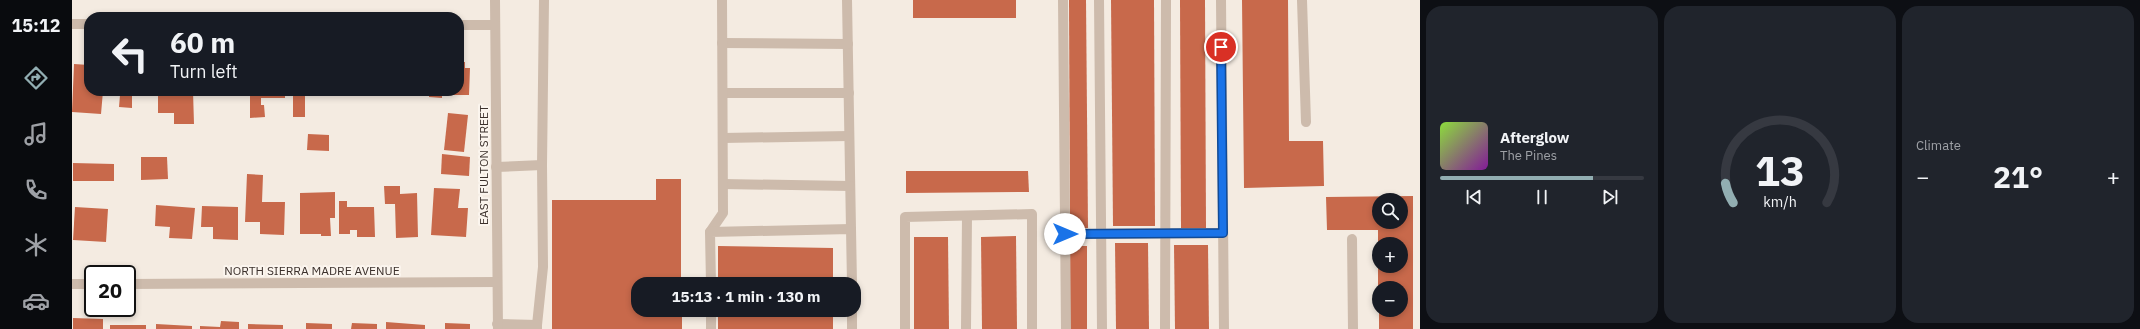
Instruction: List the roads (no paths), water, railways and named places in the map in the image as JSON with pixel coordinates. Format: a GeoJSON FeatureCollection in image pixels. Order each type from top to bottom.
{"type":"FeatureCollection","features":[{"type":"Feature","properties":{"kind":"street","name":"EAST FULTON STREET"},"geometry":{"type":"LineString","coordinates":[[495,0],[498,326]]}},
{"type":"Feature","properties":{"kind":"street"},"geometry":{"type":"LineString","coordinates":[[498,326],[537,327],[543,268],[542,166],[544,0]]}},
{"type":"Feature","properties":{"kind":"street"},"geometry":{"type":"LineString","coordinates":[[711,277],[710,232],[723,213],[722,0]]}},
{"type":"Feature","properties":{"kind":"street"},"geometry":{"type":"LineString","coordinates":[[847,0],[852,277]]}},
{"type":"Feature","properties":{"kind":"street"},"geometry":{"type":"LineString","coordinates":[[1063,0],[1066,329]]}},
{"type":"Feature","properties":{"kind":"street"},"geometry":{"type":"LineString","coordinates":[[1100,0],[1102,329]]}},
{"type":"Feature","properties":{"kind":"street"},"geometry":{"type":"LineString","coordinates":[[1165,329],[1166,0]]}},
{"type":"Feature","properties":{"kind":"street"},"geometry":{"type":"LineString","coordinates":[[1221,0],[1224,329]]}},
{"type":"Feature","properties":{"kind":"street"},"geometry":{"type":"LineString","coordinates":[[1302,0],[1306,122]]}},
{"type":"Feature","properties":{"kind":"street"},"geometry":{"type":"LineString","coordinates":[[72,24],[84,24]]}},
{"type":"Feature","properties":{"kind":"street"},"geometry":{"type":"LineString","coordinates":[[464,25],[495,25]]}},
{"type":"Feature","properties":{"kind":"street"},"geometry":{"type":"LineString","coordinates":[[722,44],[848,44]]}},
{"type":"Feature","properties":{"kind":"street"},"geometry":{"type":"LineString","coordinates":[[722,93],[849,93]]}},
{"type":"Feature","properties":{"kind":"street"},"geometry":{"type":"LineString","coordinates":[[723,138],[849,136]]}},
{"type":"Feature","properties":{"kind":"street"},"geometry":{"type":"LineString","coordinates":[[496,167],[542,166]]}},
{"type":"Feature","properties":{"kind":"street"},"geometry":{"type":"LineString","coordinates":[[723,184],[850,186]]}},
{"type":"Feature","properties":{"kind":"street"},"geometry":{"type":"LineString","coordinates":[[905,329],[905,217],[1032,214],[1032,329]]}},
{"type":"Feature","properties":{"kind":"street"},"geometry":{"type":"LineString","coordinates":[[966,329],[967,216]]}},
{"type":"Feature","properties":{"kind":"street"},"geometry":{"type":"LineString","coordinates":[[710,232],[851,229]]}},
{"type":"Feature","properties":{"kind":"street"},"geometry":{"type":"LineString","coordinates":[[1065,234],[1223,233]]}},
{"type":"Feature","properties":{"kind":"street"},"geometry":{"type":"LineString","coordinates":[[1352,239],[1353,329]]}},
{"type":"Feature","properties":{"kind":"street","name":"NORTH SIERRA MADRE AVENUE"},"geometry":{"type":"LineString","coordinates":[[136,284],[497,282]]}},
{"type":"Feature","properties":{"kind":"street"},"geometry":{"type":"LineString","coordinates":[[72,284],[84,284]]}},
{"type":"Feature","properties":{"kind":"street"},"geometry":{"type":"LineString","coordinates":[[711,317],[711,329]]}},
{"type":"Feature","properties":{"kind":"street"},"geometry":{"type":"LineString","coordinates":[[852,317],[852,329]]}}]}
